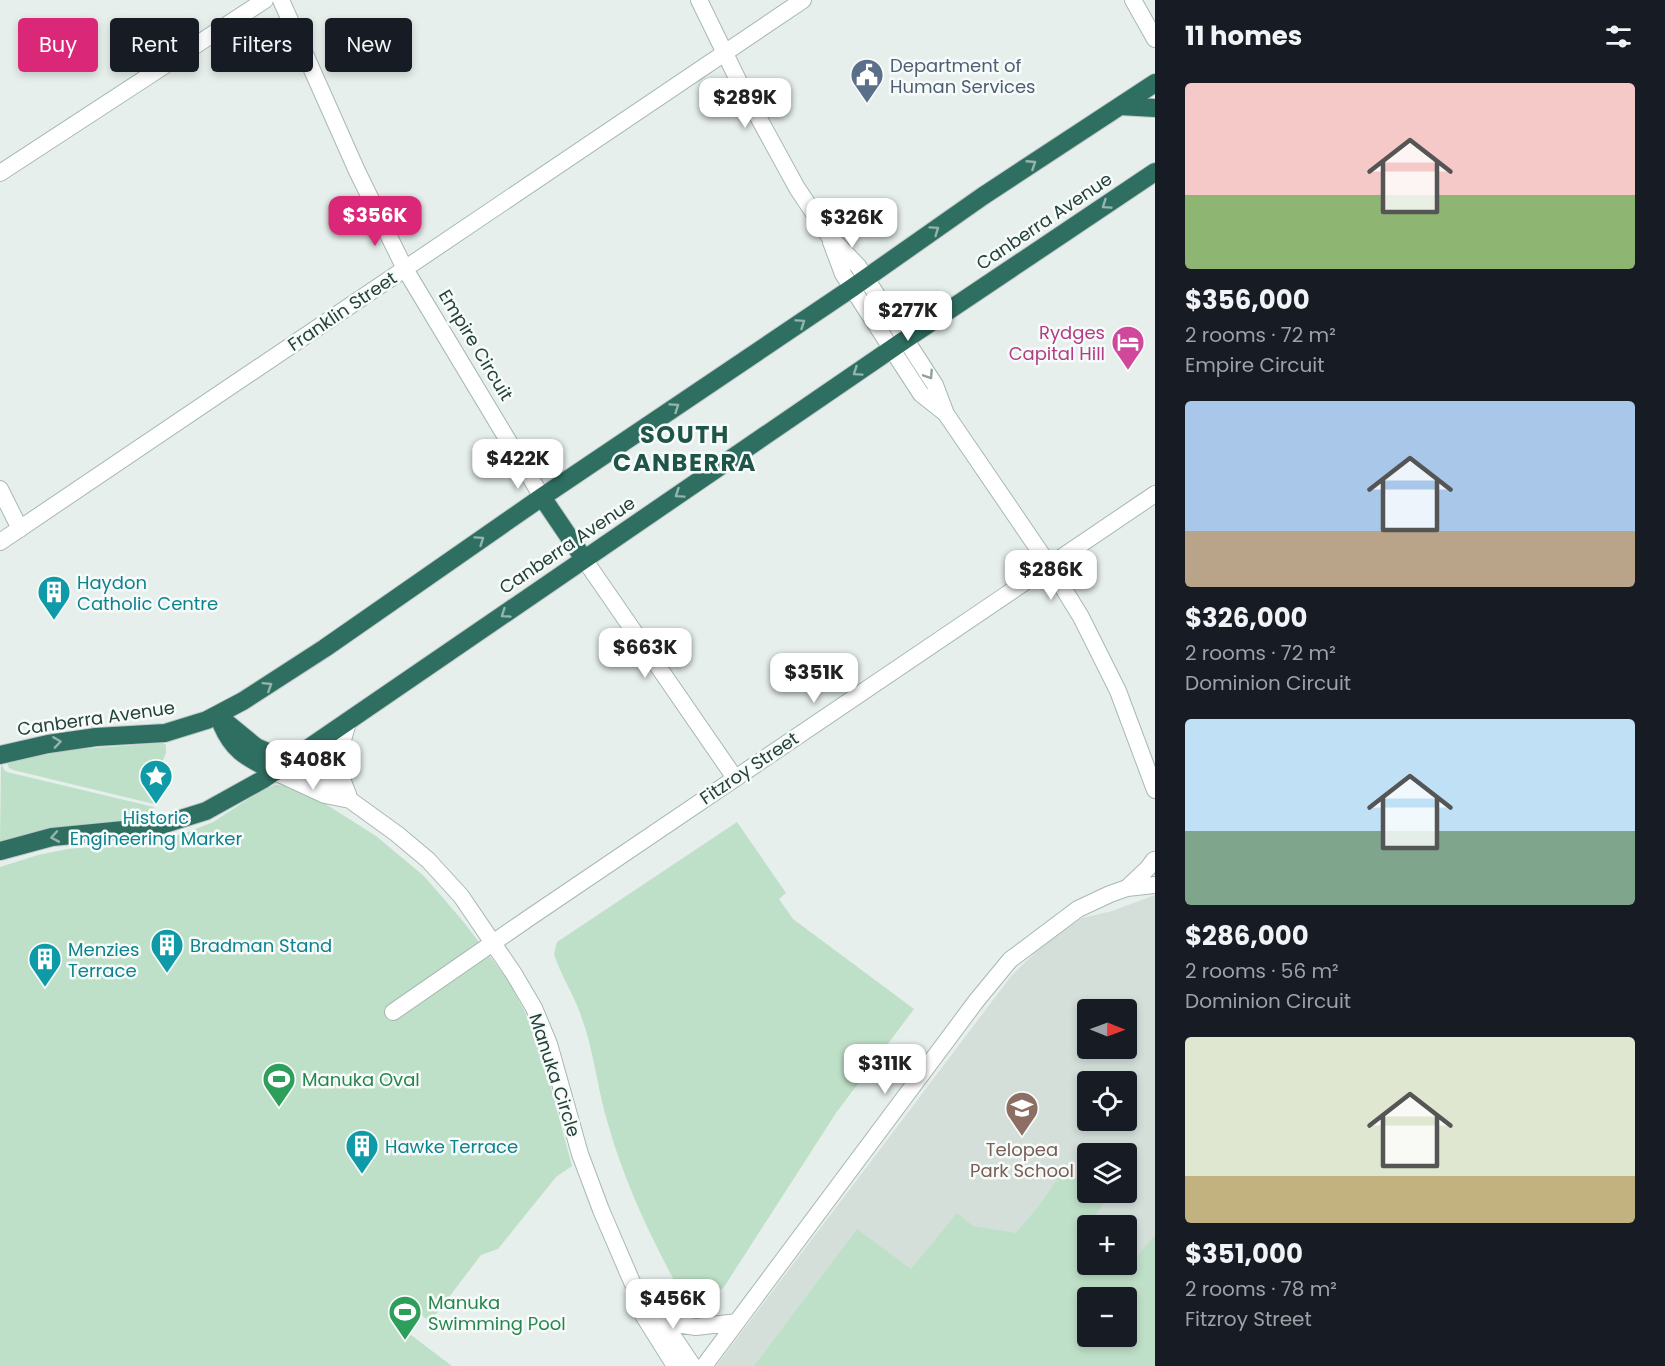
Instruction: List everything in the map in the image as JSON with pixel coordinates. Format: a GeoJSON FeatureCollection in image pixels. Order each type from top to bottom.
{"type":"FeatureCollection","features":[{"type":"Feature","properties":{"kind":"highway","name":"Canberra Avenue"},"geometry":{"type":"LineString","coordinates":[[0,755],[48,744],[96,737],[165,733],[218,715],[275,682],[983,196],[1155,83]]}},
{"type":"Feature","properties":{"kind":"highway"},"geometry":{"type":"LineString","coordinates":[[1120,106],[1155,108]]}},
{"type":"Feature","properties":{"kind":"highway","name":"Canberra Avenue"},"geometry":{"type":"LineString","coordinates":[[0,852],[52,837],[155,827],[206,812],[274,772],[899,344],[1155,172]]}},
{"type":"Feature","properties":{"kind":"highway","name":"Empire Circuit"},"geometry":{"type":"LineString","coordinates":[[542,498],[584,560]]}},
{"type":"Feature","properties":{"kind":"highway"},"geometry":{"type":"LineString","coordinates":[[218,715],[256,747],[290,762]]}},
{"type":"Feature","properties":{"kind":"highway"},"geometry":{"type":"LineString","coordinates":[[218,715],[234,747],[274,772]]}},
{"type":"Feature","properties":{"kind":"street"},"geometry":{"type":"LineString","coordinates":[[0,173],[265,0]]}},
{"type":"Feature","properties":{"kind":"street","name":"Empire Circuit"},"geometry":{"type":"LineString","coordinates":[[281,0],[357,171],[405,269],[542,498]]}},
{"type":"Feature","properties":{"kind":"street"},"geometry":{"type":"LineString","coordinates":[[699,0],[724,53],[797,188],[829,236],[843,274],[859,283],[899,344],[935,385],[946,414],[1082,617],[1126,709],[1155,790]]}},
{"type":"Feature","properties":{"kind":"street","name":"Franklin Street"},"geometry":{"type":"LineString","coordinates":[[0,542],[803,0]]}},
{"type":"Feature","properties":{"kind":"street"},"geometry":{"type":"LineString","coordinates":[[1133,0],[1155,39]]}},
{"type":"Feature","properties":{"kind":"street"},"geometry":{"type":"LineString","coordinates":[[0,489],[20,529]]}},
{"type":"Feature","properties":{"kind":"street","name":"Fitzroy Street"},"geometry":{"type":"LineString","coordinates":[[393,1012],[1155,494]]}},
{"type":"Feature","properties":{"kind":"street","name":"Empire Circuit"},"geometry":{"type":"LineString","coordinates":[[584,560],[735,778]]}},
{"type":"Feature","properties":{"kind":"street"},"geometry":{"type":"LineString","coordinates":[[348,723],[339,755],[339,769],[350,800]]}},
{"type":"Feature","properties":{"kind":"street","name":"Manuka Circle"},"geometry":{"type":"LineString","coordinates":[[290,762],[332,782],[350,800],[428,860],[461,896],[493,942],[534,1008],[549,1044],[580,1154],[632,1282],[643,1301],[656,1311],[693,1366]]}},
{"type":"Feature","properties":{"kind":"street","name":"Manuka Circle"},"geometry":{"type":"LineString","coordinates":[[274,772],[325,795],[350,800]]}},
{"type":"Feature","properties":{"kind":"street"},"geometry":{"type":"LineString","coordinates":[[1126,888],[1155,863]]}},
{"type":"Feature","properties":{"kind":"street"},"geometry":{"type":"LineString","coordinates":[[704,1366],[977,1000],[1010,960],[1078,909],[1126,888],[1155,885]]}},
{"type":"Feature","properties":{"kind":"street","name":"Manuka Circle"},"geometry":{"type":"LineString","coordinates":[[643,1301],[643,1315],[675,1366]]}},
{"type":"Feature","properties":{"kind":"street"},"geometry":{"type":"LineString","coordinates":[[663,1322],[696,1327],[737,1322]]}},
{"type":"Feature","properties":{"kind":"street"},"geometry":{"type":"LineString","coordinates":[[664,1348],[664,1366]]}},
{"type":"Feature","properties":{"kind":"shaded area","name":"Telopea Park School"},"geometry":{"type":"Polygon","coordinates":[[[1155,895],[1155,1366],[716,1366],[1012,975],[1044,944],[1082,918],[1112,911],[1155,895]]]}},
{"type":"Feature","properties":{"kind":"green space"},"geometry":{"type":"Polygon","coordinates":[[[163,743],[166,745],[166,753],[157,775],[154,804],[13,770],[9,768],[7,762],[67,750],[163,743]]]}},
{"type":"Feature","properties":{"kind":"green space"},"geometry":{"type":"Polygon","coordinates":[[[1,764],[5,771],[11,773],[154,807],[152,818],[52,829],[0,844],[1,764]]]}},
{"type":"Feature","properties":{"kind":"green space","name":"Manuka Oval"},"geometry":{"type":"Polygon","coordinates":[[[275,785],[285,786],[316,798],[376,836],[424,876],[462,920],[508,980],[526,1014],[544,1061],[572,1166],[556,1177],[498,1249],[481,1255],[430,1322],[413,1308],[399,1326],[452,1366],[0,1366],[0,867],[38,855],[68,849],[145,842],[183,834],[213,822],[264,789],[275,785]]]}},
{"type":"Feature","properties":{"kind":"green space"},"geometry":{"type":"Polygon","coordinates":[[[737,822],[786,893],[779,899],[793,919],[914,1009],[836,1113],[724,1287],[696,1310],[690,1309],[654,1242],[633,1195],[608,1124],[585,1027],[554,954],[557,942],[737,822]]]}},
{"type":"Feature","properties":{"kind":"green space"},"geometry":{"type":"Polygon","coordinates":[[[1064,1170],[1077,1179],[1077,1203],[1104,1203],[1095,1215],[1077,1215],[1077,1275],[1137,1275],[1137,1257],[1155,1235],[1155,1366],[754,1366],[857,1229],[911,1269],[957,1213],[973,1226],[1016,1233],[1064,1170]]]}},
{"type":"Feature","properties":{"kind":"place","name":"Department of Human Services"},"geometry":{"type":"Point","coordinates":[867,104]}},
{"type":"Feature","properties":{"kind":"place","name":"Rydges Capital Hill"},"geometry":{"type":"Point","coordinates":[1128,371]}},
{"type":"Feature","properties":{"kind":"place","name":"Haydon Catholic Centre"},"geometry":{"type":"Point","coordinates":[54,621]}},
{"type":"Feature","properties":{"kind":"place","name":"Historic Engineering Marker"},"geometry":{"type":"Point","coordinates":[156,805]}},
{"type":"Feature","properties":{"kind":"place","name":"Bradman Stand"},"geometry":{"type":"Point","coordinates":[167,974]}},
{"type":"Feature","properties":{"kind":"place","name":"Menzies Terrace"},"geometry":{"type":"Point","coordinates":[45,988]}},
{"type":"Feature","properties":{"kind":"place","name":"Manuka Oval"},"geometry":{"type":"Point","coordinates":[279,1108]}},
{"type":"Feature","properties":{"kind":"place","name":"Telopea Park School"},"geometry":{"type":"Point","coordinates":[1022,1137]}},
{"type":"Feature","properties":{"kind":"place","name":"Hawke Terrace"},"geometry":{"type":"Point","coordinates":[362,1175]}},
{"type":"Feature","properties":{"kind":"place","name":"Manuka Swimming Pool"},"geometry":{"type":"Point","coordinates":[405,1341]}},
{"type":"Feature","properties":{"kind":"district","name":"SOUTH CANBERRA"},"geometry":{"type":"Point","coordinates":[685,448]}}]}
